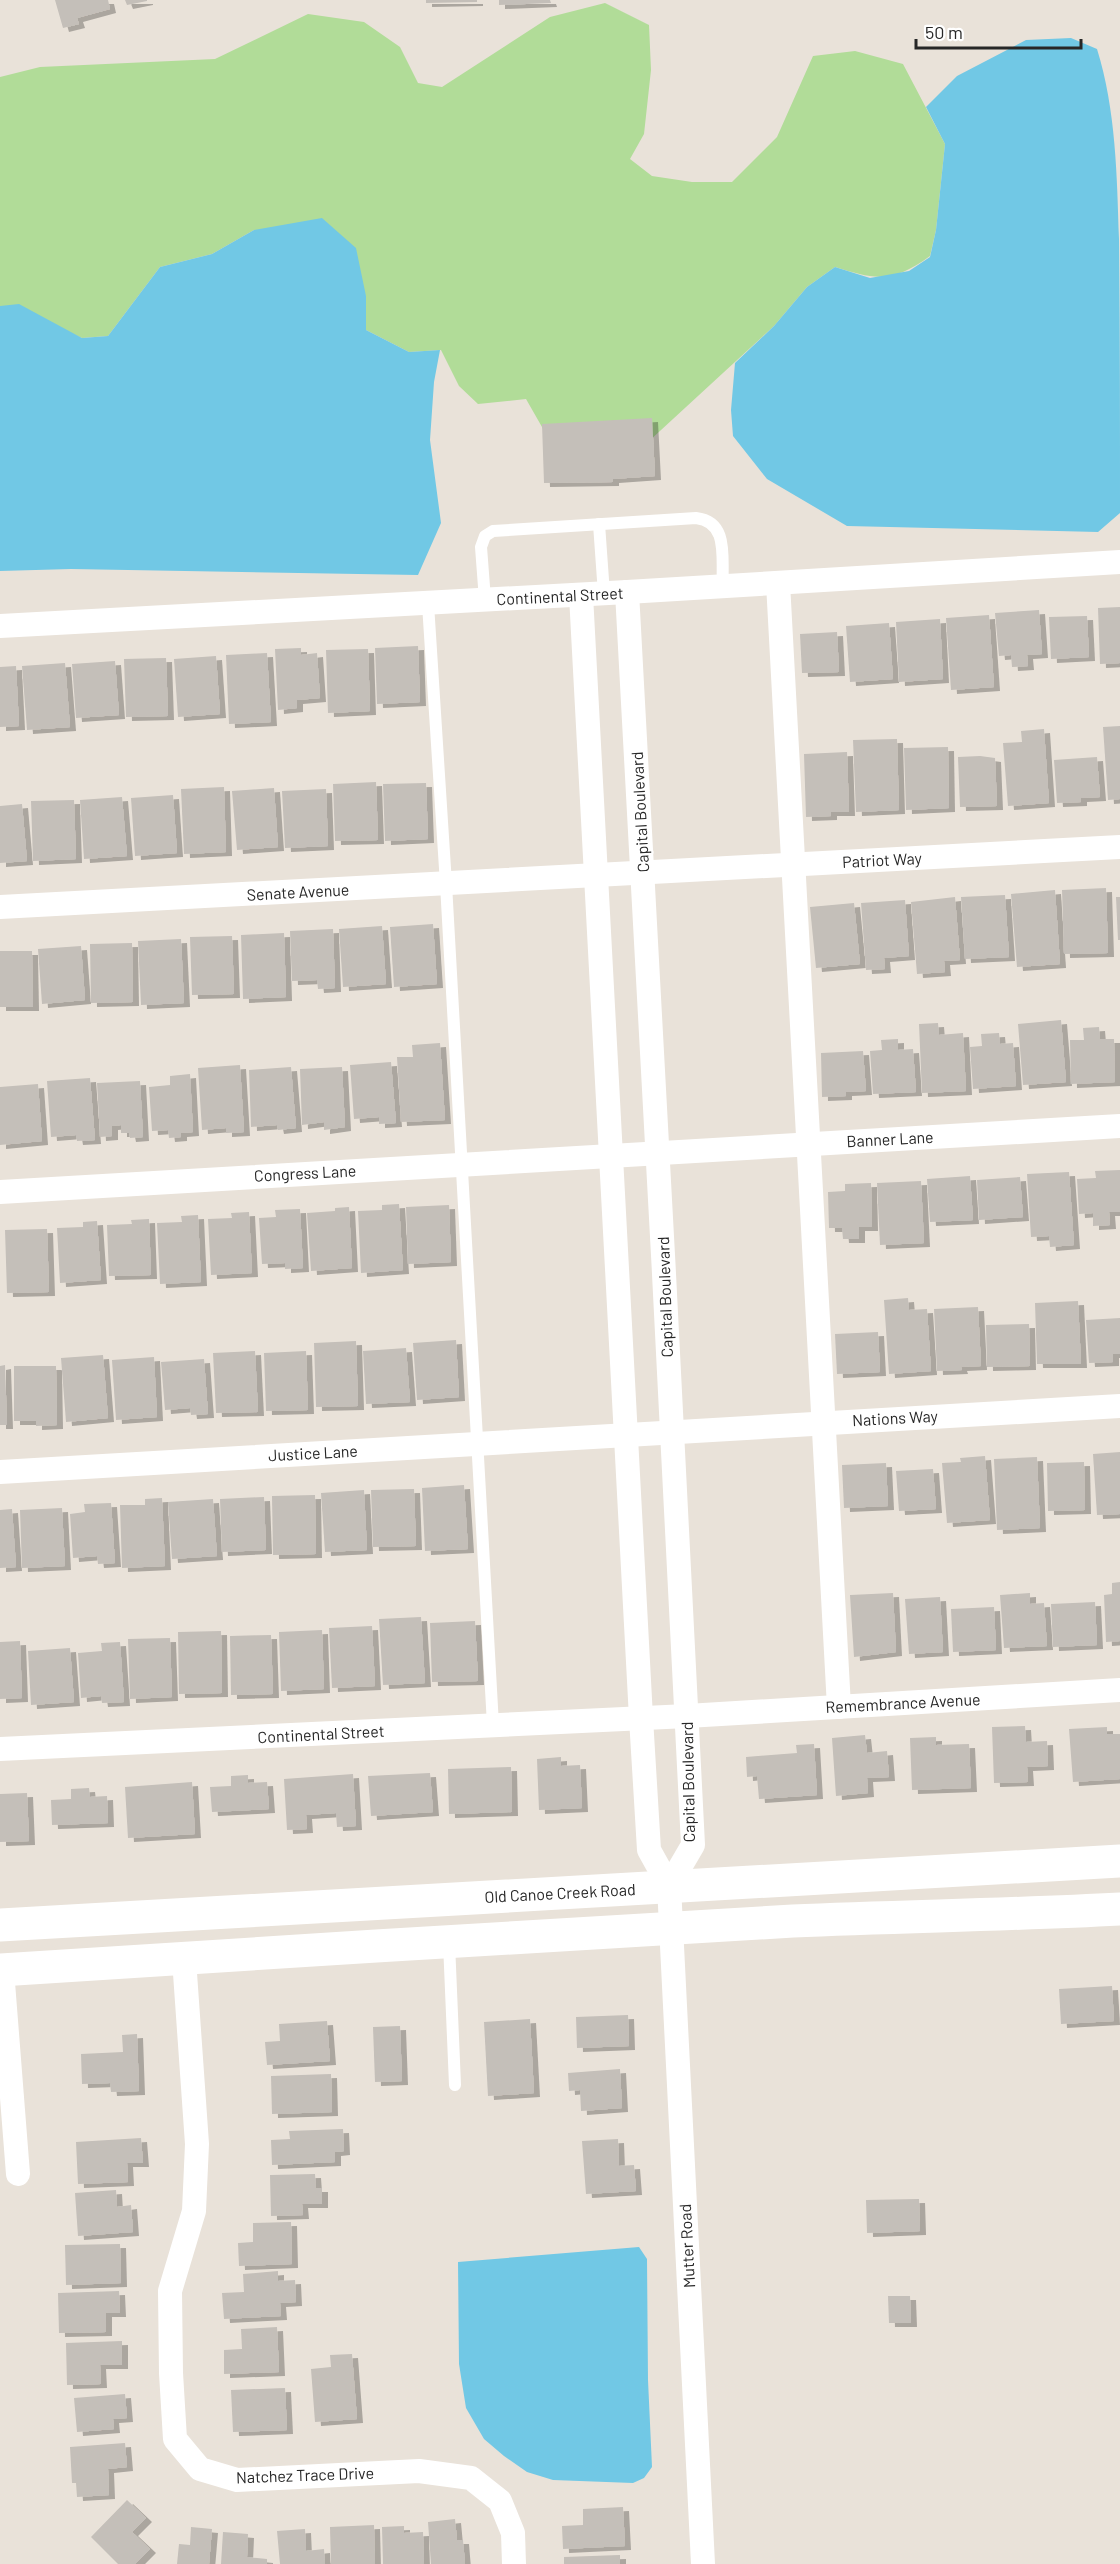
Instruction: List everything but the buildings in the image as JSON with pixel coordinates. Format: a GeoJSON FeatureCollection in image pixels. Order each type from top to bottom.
{"type":"FeatureCollection","features":[{"type":"Feature","properties":{"kind":"main road","name":"Old Canoe Creek Road"},"geometry":{"type":"LineString","coordinates":[[0,1925],[1120,1861]]}},
{"type":"Feature","properties":{"kind":"main road"},"geometry":{"type":"LineString","coordinates":[[1,1970],[853,1918],[1010,1915],[1120,1909]]}},
{"type":"Feature","properties":{"kind":"street","name":"Continental Street"},"geometry":{"type":"LineString","coordinates":[[0,626],[604,594],[1120,562]]}},
{"type":"Feature","properties":{"kind":"street"},"geometry":{"type":"LineString","coordinates":[[778,583],[839,1707]]}},
{"type":"Feature","properties":{"kind":"street","name":"Capital Boulevard"},"geometry":{"type":"LineString","coordinates":[[604,594],[643,872],[659,1152],[693,1845],[669,1886]]}},
{"type":"Feature","properties":{"kind":"street"},"geometry":{"type":"LineString","coordinates":[[604,594],[596,876],[650,1850],[669,1886]]}},
{"type":"Feature","properties":{"kind":"street","name":"Patriot Way"},"geometry":{"type":"LineString","coordinates":[[596,876],[1120,847]]}},
{"type":"Feature","properties":{"kind":"street","name":"Senate Avenue"},"geometry":{"type":"LineString","coordinates":[[0,907],[596,876]]}},
{"type":"Feature","properties":{"kind":"street","name":"Banner Lane"},"geometry":{"type":"LineString","coordinates":[[611,1155],[1120,1126]]}},
{"type":"Feature","properties":{"kind":"street","name":"Congress Lane"},"geometry":{"type":"LineString","coordinates":[[0,1192],[611,1155]]}},
{"type":"Feature","properties":{"kind":"street","name":"Nations Way"},"geometry":{"type":"LineString","coordinates":[[626,1435],[1120,1406]]}},
{"type":"Feature","properties":{"kind":"street","name":"Justice Lane"},"geometry":{"type":"LineString","coordinates":[[0,1472],[626,1435]]}},
{"type":"Feature","properties":{"kind":"street","name":"Remembrance Avenue"},"geometry":{"type":"LineString","coordinates":[[641,1718],[1120,1690]]}},
{"type":"Feature","properties":{"kind":"street","name":"Continental Street"},"geometry":{"type":"LineString","coordinates":[[0,1749],[641,1718]]}},
{"type":"Feature","properties":{"kind":"street","name":"Mutter Road"},"geometry":{"type":"LineString","coordinates":[[669,1886],[703,2564]]}},
{"type":"Feature","properties":{"kind":"street","name":"Natchez Trace Drive"},"geometry":{"type":"LineString","coordinates":[[184,1959],[197,2144],[194,2211],[170,2291],[175,2439],[200,2469],[237,2480],[419,2471],[471,2478],[500,2501],[513,2533],[514,2564]]}},
{"type":"Feature","properties":{"kind":"street"},"geometry":{"type":"LineString","coordinates":[[1,1970],[18,2174]]}},
{"type":"Feature","properties":{"kind":"lane"},"geometry":{"type":"LineString","coordinates":[[485,600],[481,547],[485,536],[493,531],[696,518],[707,519],[716,525],[720,533],[723,586]]}},
{"type":"Feature","properties":{"kind":"lane"},"geometry":{"type":"LineString","coordinates":[[599,524],[604,594]]}},
{"type":"Feature","properties":{"kind":"lane"},"geometry":{"type":"LineString","coordinates":[[428,604],[479,1444],[493,1725]]}},
{"type":"Feature","properties":{"kind":"lane"},"geometry":{"type":"LineString","coordinates":[[448,1942],[455,2085]]}},
{"type":"Feature","properties":{"kind":"green space"},"geometry":{"type":"Polygon","coordinates":[[[605,3],[649,25],[651,70],[644,134],[630,159],[652,176],[692,182],[732,182],[777,137],[813,56],[855,51],[903,64],[945,144],[936,230],[930,256],[917,265],[894,275],[862,275],[835,267],[807,287],[774,326],[648,442],[558,455],[526,399],[478,404],[459,386],[441,350],[409,352],[366,330],[366,296],[254,230],[212,254],[160,267],[108,336],[82,338],[0,306],[0,77],[40,67],[215,59],[308,14],[364,22],[400,47],[418,83],[442,87],[550,17],[605,3]]]}},
{"type":"Feature","properties":{"kind":"water"},"geometry":{"type":"Polygon","coordinates":[[[1071,38],[1097,49],[1112,119],[1119,239],[1120,513],[1098,532],[847,526],[767,479],[733,436],[731,410],[735,363],[774,326],[807,287],[835,267],[870,278],[909,271],[930,257],[936,230],[945,144],[926,107],[957,76],[1026,40],[1071,38]]]}},
{"type":"Feature","properties":{"kind":"water"},"geometry":{"type":"Polygon","coordinates":[[[322,218],[356,248],[366,296],[366,330],[409,352],[440,350],[434,382],[430,440],[441,523],[418,575],[71,569],[0,571],[0,306],[19,304],[82,338],[108,336],[160,267],[212,254],[254,230],[322,218]]]}},
{"type":"Feature","properties":{"kind":"water"},"geometry":{"type":"Polygon","coordinates":[[[639,2247],[647,2259],[648,2380],[652,2467],[644,2478],[633,2483],[553,2480],[527,2472],[484,2439],[466,2408],[459,2364],[458,2262],[639,2247]]]}}]}
